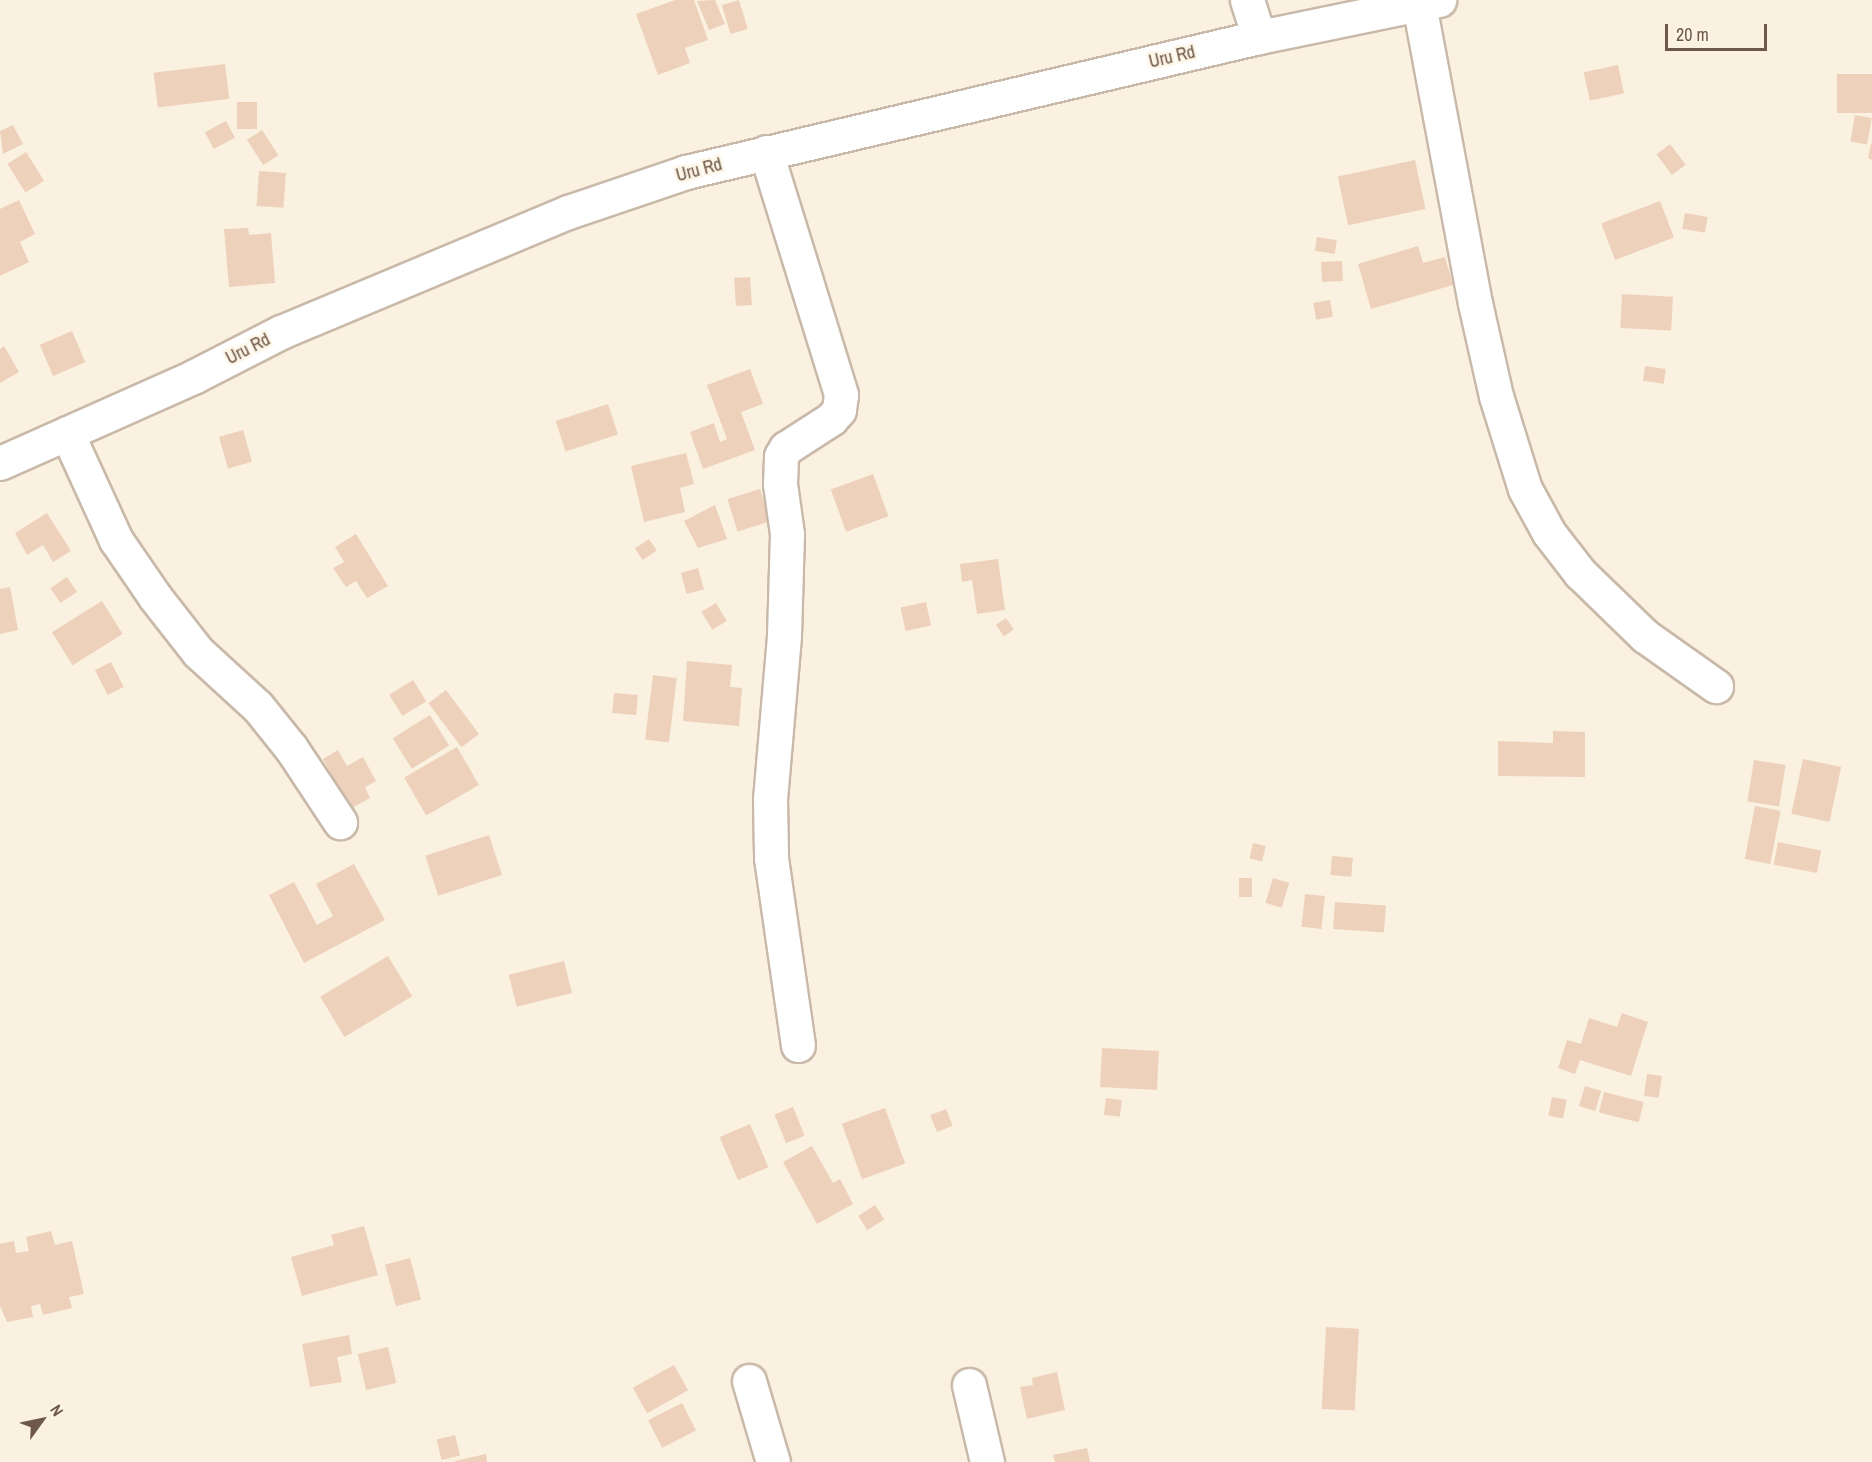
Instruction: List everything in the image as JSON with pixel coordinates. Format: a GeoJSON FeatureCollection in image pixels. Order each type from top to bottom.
{"type":"FeatureCollection","features":[{"type":"Feature","properties":{"kind":"street"},"geometry":{"type":"LineString","coordinates":[[1247,0],[1259,37]]}},
{"type":"Feature","properties":{"kind":"street"},"geometry":{"type":"LineString","coordinates":[[1429,2],[1477,314],[1496,396],[1525,489],[1550,532],[1580,573],[1645,636],[1716,686]]}},
{"type":"Feature","properties":{"kind":"street","name":"Uru Rd"},"geometry":{"type":"LineString","coordinates":[[0,463],[67,434],[281,332],[568,212],[686,172],[1259,37],[1429,2]]}},
{"type":"Feature","properties":{"kind":"street"},"geometry":{"type":"LineString","coordinates":[[766,152],[841,394],[839,410],[831,419],[786,448],[782,456],[780,484],[786,534],[785,602],[770,798],[771,858],[798,1045]]}},
{"type":"Feature","properties":{"kind":"street"},"geometry":{"type":"LineString","coordinates":[[67,434],[116,540],[155,597],[198,652],[258,707],[291,748],[340,822]]}},
{"type":"Feature","properties":{"kind":"street"},"geometry":{"type":"LineString","coordinates":[[749,1381],[773,1462]]}},
{"type":"Feature","properties":{"kind":"street"},"geometry":{"type":"LineString","coordinates":[[969,1385],[987,1462]]}},
{"type":"Feature","properties":{"kind":"building"},"geometry":{"type":"Polygon","coordinates":[[[675,0],[694,0],[708,40],[685,48],[690,63],[658,75],[636,14],[675,0]]]}},
{"type":"Feature","properties":{"kind":"building"},"geometry":{"type":"Polygon","coordinates":[[[715,0],[725,24],[709,30],[697,1],[715,0]]]}},
{"type":"Feature","properties":{"kind":"building"},"geometry":{"type":"Polygon","coordinates":[[[739,0],[748,29],[731,34],[722,5],[739,0]]]}},
{"type":"Feature","properties":{"kind":"building"},"geometry":{"type":"Polygon","coordinates":[[[225,64],[229,99],[158,108],[154,73],[225,64]]]}},
{"type":"Feature","properties":{"kind":"building"},"geometry":{"type":"Polygon","coordinates":[[[1618,65],[1624,93],[1590,101],[1584,72],[1618,65]]]}},
{"type":"Feature","properties":{"kind":"building"},"geometry":{"type":"Polygon","coordinates":[[[1837,74],[1872,74],[1872,113],[1837,113],[1837,74]]]}},
{"type":"Feature","properties":{"kind":"building"},"geometry":{"type":"Polygon","coordinates":[[[237,102],[257,102],[257,129],[237,129],[237,102]]]}},
{"type":"Feature","properties":{"kind":"building"},"geometry":{"type":"Polygon","coordinates":[[[1855,115],[1872,118],[1867,145],[1850,142],[1855,115]]]}},
{"type":"Feature","properties":{"kind":"building"},"geometry":{"type":"Polygon","coordinates":[[[226,121],[235,138],[214,149],[205,132],[226,121]]]}},
{"type":"Feature","properties":{"kind":"building"},"geometry":{"type":"Polygon","coordinates":[[[13,125],[23,144],[3,154],[0,131],[13,125]]]}},
{"type":"Feature","properties":{"kind":"building"},"geometry":{"type":"Polygon","coordinates":[[[262,130],[278,155],[263,165],[247,140],[262,130]]]}},
{"type":"Feature","properties":{"kind":"building"},"geometry":{"type":"Polygon","coordinates":[[[1670,144],[1686,165],[1672,175],[1656,154],[1670,144]]]}},
{"type":"Feature","properties":{"kind":"building"},"geometry":{"type":"Polygon","coordinates":[[[1872,144],[1872,160],[1868,158],[1872,144]]]}},
{"type":"Feature","properties":{"kind":"building"},"geometry":{"type":"Polygon","coordinates":[[[26,152],[44,181],[25,192],[7,164],[26,152]]]}},
{"type":"Feature","properties":{"kind":"building"},"geometry":{"type":"Polygon","coordinates":[[[1415,160],[1425,209],[1348,225],[1338,176],[1415,160]]]}},
{"type":"Feature","properties":{"kind":"building"},"geometry":{"type":"Polygon","coordinates":[[[259,171],[286,173],[283,208],[257,206],[259,171]]]}},
{"type":"Feature","properties":{"kind":"building"},"geometry":{"type":"Polygon","coordinates":[[[19,200],[35,234],[20,242],[29,262],[0,276],[0,209],[19,200]]]}},
{"type":"Feature","properties":{"kind":"building"},"geometry":{"type":"Polygon","coordinates":[[[1660,201],[1674,237],[1615,260],[1601,224],[1660,201]]]}},
{"type":"Feature","properties":{"kind":"building"},"geometry":{"type":"Polygon","coordinates":[[[1685,213],[1708,217],[1705,233],[1682,229],[1685,213]]]}},
{"type":"Feature","properties":{"kind":"building"},"geometry":{"type":"Polygon","coordinates":[[[248,228],[249,235],[271,233],[275,283],[229,287],[224,229],[248,228]]]}},
{"type":"Feature","properties":{"kind":"building"},"geometry":{"type":"Polygon","coordinates":[[[1317,237],[1337,240],[1335,254],[1315,251],[1317,237]]]}},
{"type":"Feature","properties":{"kind":"building"},"geometry":{"type":"Polygon","coordinates":[[[1418,246],[1423,263],[1445,257],[1453,285],[1371,309],[1358,264],[1418,246]]]}},
{"type":"Feature","properties":{"kind":"building"},"geometry":{"type":"Polygon","coordinates":[[[1342,261],[1343,281],[1322,282],[1321,262],[1342,261]]]}},
{"type":"Feature","properties":{"kind":"building"},"geometry":{"type":"Polygon","coordinates":[[[750,277],[752,305],[736,306],[734,278],[750,277]]]}},
{"type":"Feature","properties":{"kind":"building"},"geometry":{"type":"Polygon","coordinates":[[[1622,294],[1673,297],[1671,331],[1620,328],[1622,294]]]}},
{"type":"Feature","properties":{"kind":"building"},"geometry":{"type":"Polygon","coordinates":[[[1330,300],[1333,317],[1316,320],[1313,303],[1330,300]]]}},
{"type":"Feature","properties":{"kind":"building"},"geometry":{"type":"Polygon","coordinates":[[[72,331],[85,362],[53,376],[40,345],[72,331]]]}},
{"type":"Feature","properties":{"kind":"building"},"geometry":{"type":"Polygon","coordinates":[[[4,346],[19,372],[0,383],[0,349],[4,346]]]}},
{"type":"Feature","properties":{"kind":"building"},"geometry":{"type":"Polygon","coordinates":[[[1645,366],[1666,369],[1664,384],[1643,381],[1645,366]]]}},
{"type":"Feature","properties":{"kind":"building"},"geometry":{"type":"Polygon","coordinates":[[[750,369],[763,404],[741,412],[755,450],[703,469],[690,432],[714,423],[720,442],[727,439],[707,385],[750,369]]]}},
{"type":"Feature","properties":{"kind":"building"},"geometry":{"type":"Polygon","coordinates":[[[608,404],[618,434],[566,451],[556,421],[608,404]]]}},
{"type":"Feature","properties":{"kind":"building"},"geometry":{"type":"Polygon","coordinates":[[[243,430],[252,462],[228,469],[219,437],[243,430]]]}},
{"type":"Feature","properties":{"kind":"building"},"geometry":{"type":"Polygon","coordinates":[[[686,453],[694,484],[680,488],[685,512],[644,522],[631,466],[686,453]]]}},
{"type":"Feature","properties":{"kind":"building"},"geometry":{"type":"Polygon","coordinates":[[[873,474],[888,516],[846,532],[831,489],[873,474]]]}},
{"type":"Feature","properties":{"kind":"building"},"geometry":{"type":"Polygon","coordinates":[[[760,489],[770,522],[737,531],[727,499],[760,489]]]}},
{"type":"Feature","properties":{"kind":"building"},"geometry":{"type":"Polygon","coordinates":[[[715,505],[727,539],[698,548],[684,521],[715,505]]]}},
{"type":"Feature","properties":{"kind":"building"},"geometry":{"type":"Polygon","coordinates":[[[47,513],[71,551],[53,562],[43,545],[27,555],[15,533],[47,513]]]}},
{"type":"Feature","properties":{"kind":"building"},"geometry":{"type":"Polygon","coordinates":[[[356,534],[388,586],[367,598],[356,581],[346,587],[333,568],[344,562],[335,547],[356,534]]]}},
{"type":"Feature","properties":{"kind":"building"},"geometry":{"type":"Polygon","coordinates":[[[649,539],[657,551],[643,560],[635,549],[649,539]]]}},
{"type":"Feature","properties":{"kind":"building"},"geometry":{"type":"Polygon","coordinates":[[[998,559],[1005,610],[977,614],[972,580],[962,582],[960,564],[998,559]]]}},
{"type":"Feature","properties":{"kind":"building"},"geometry":{"type":"Polygon","coordinates":[[[698,568],[704,589],[687,594],[681,573],[698,568]]]}},
{"type":"Feature","properties":{"kind":"building"},"geometry":{"type":"Polygon","coordinates":[[[67,577],[77,592],[60,603],[50,588],[67,577]]]}},
{"type":"Feature","properties":{"kind":"building"},"geometry":{"type":"Polygon","coordinates":[[[10,587],[18,630],[0,634],[0,589],[10,587]]]}},
{"type":"Feature","properties":{"kind":"building"},"geometry":{"type":"Polygon","coordinates":[[[102,601],[123,634],[73,665],[52,632],[102,601]]]}},
{"type":"Feature","properties":{"kind":"building"},"geometry":{"type":"Polygon","coordinates":[[[926,602],[931,625],[906,631],[901,607],[926,602]]]}},
{"type":"Feature","properties":{"kind":"building"},"geometry":{"type":"Polygon","coordinates":[[[716,603],[727,621],[712,630],[701,612],[716,603]]]}},
{"type":"Feature","properties":{"kind":"building"},"geometry":{"type":"Polygon","coordinates":[[[1006,618],[1014,630],[1004,636],[996,625],[1006,618]]]}},
{"type":"Feature","properties":{"kind":"building"},"geometry":{"type":"Polygon","coordinates":[[[687,661],[732,665],[730,687],[742,688],[739,726],[683,721],[687,661]]]}},
{"type":"Feature","properties":{"kind":"building"},"geometry":{"type":"Polygon","coordinates":[[[111,662],[124,687],[108,695],[95,670],[111,662]]]}},
{"type":"Feature","properties":{"kind":"building"},"geometry":{"type":"Polygon","coordinates":[[[653,675],[677,678],[669,742],[645,740],[653,675]]]}},
{"type":"Feature","properties":{"kind":"building"},"geometry":{"type":"Polygon","coordinates":[[[413,680],[426,701],[403,716],[389,695],[413,680]]]}},
{"type":"Feature","properties":{"kind":"building"},"geometry":{"type":"Polygon","coordinates":[[[446,690],[479,734],[462,747],[428,703],[446,690]]]}},
{"type":"Feature","properties":{"kind":"building"},"geometry":{"type":"Polygon","coordinates":[[[614,693],[638,695],[636,715],[612,713],[614,693]]]}},
{"type":"Feature","properties":{"kind":"building"},"geometry":{"type":"Polygon","coordinates":[[[430,715],[449,746],[412,769],[393,738],[430,715]]]}},
{"type":"Feature","properties":{"kind":"building"},"geometry":{"type":"Polygon","coordinates":[[[1553,731],[1585,732],[1585,777],[1498,776],[1498,741],[1553,743],[1553,731]]]}},
{"type":"Feature","properties":{"kind":"building"},"geometry":{"type":"Polygon","coordinates":[[[457,747],[479,785],[426,816],[404,778],[457,747]]]}},
{"type":"Feature","properties":{"kind":"building"},"geometry":{"type":"Polygon","coordinates":[[[338,750],[347,766],[363,757],[376,781],[365,787],[370,798],[350,809],[323,759],[338,750]]]}},
{"type":"Feature","properties":{"kind":"building"},"geometry":{"type":"Polygon","coordinates":[[[1803,759],[1841,767],[1830,822],[1791,814],[1803,759]]]}},
{"type":"Feature","properties":{"kind":"building"},"geometry":{"type":"Polygon","coordinates":[[[1754,760],[1786,765],[1779,806],[1747,801],[1754,760]]]}},
{"type":"Feature","properties":{"kind":"building"},"geometry":{"type":"Polygon","coordinates":[[[1755,806],[1781,811],[1770,864],[1745,859],[1755,806]]]}},
{"type":"Feature","properties":{"kind":"building"},"geometry":{"type":"Polygon","coordinates":[[[489,835],[502,875],[438,896],[425,856],[489,835]]]}},
{"type":"Feature","properties":{"kind":"building"},"geometry":{"type":"Polygon","coordinates":[[[1778,842],[1821,850],[1817,873],[1774,865],[1778,842]]]}},
{"type":"Feature","properties":{"kind":"building"},"geometry":{"type":"Polygon","coordinates":[[[1253,843],[1266,846],[1262,862],[1249,859],[1253,843]]]}},
{"type":"Feature","properties":{"kind":"building"},"geometry":{"type":"Polygon","coordinates":[[[1332,856],[1353,858],[1351,877],[1330,875],[1332,856]]]}},
{"type":"Feature","properties":{"kind":"building"},"geometry":{"type":"Polygon","coordinates":[[[354,864],[385,920],[304,963],[269,895],[294,882],[317,925],[333,916],[316,884],[354,864]]]}},
{"type":"Feature","properties":{"kind":"building"},"geometry":{"type":"Polygon","coordinates":[[[1239,878],[1252,878],[1252,897],[1239,897],[1239,878]]]}},
{"type":"Feature","properties":{"kind":"building"},"geometry":{"type":"Polygon","coordinates":[[[1273,878],[1289,883],[1282,908],[1265,903],[1273,878]]]}},
{"type":"Feature","properties":{"kind":"building"},"geometry":{"type":"Polygon","coordinates":[[[1305,894],[1325,896],[1321,929],[1302,927],[1305,894]]]}},
{"type":"Feature","properties":{"kind":"building"},"geometry":{"type":"Polygon","coordinates":[[[1335,902],[1386,906],[1384,932],[1333,929],[1335,902]]]}},
{"type":"Feature","properties":{"kind":"building"},"geometry":{"type":"Polygon","coordinates":[[[388,956],[412,996],[344,1037],[320,997],[388,956]]]}},
{"type":"Feature","properties":{"kind":"building"},"geometry":{"type":"Polygon","coordinates":[[[564,961],[572,993],[517,1007],[509,975],[564,961]]]}},
{"type":"Feature","properties":{"kind":"building"},"geometry":{"type":"Polygon","coordinates":[[[1622,1013],[1648,1022],[1631,1076],[1580,1060],[1575,1074],[1558,1068],[1567,1040],[1581,1044],[1589,1018],[1617,1027],[1622,1013]]]}},
{"type":"Feature","properties":{"kind":"building"},"geometry":{"type":"Polygon","coordinates":[[[1102,1048],[1159,1051],[1157,1090],[1100,1087],[1102,1048]]]}},
{"type":"Feature","properties":{"kind":"building"},"geometry":{"type":"Polygon","coordinates":[[[1647,1074],[1662,1076],[1659,1098],[1644,1096],[1647,1074]]]}},
{"type":"Feature","properties":{"kind":"building"},"geometry":{"type":"Polygon","coordinates":[[[1585,1086],[1601,1091],[1595,1111],[1579,1106],[1585,1086]]]}},
{"type":"Feature","properties":{"kind":"building"},"geometry":{"type":"Polygon","coordinates":[[[1604,1092],[1644,1102],[1639,1122],[1599,1112],[1604,1092]]]}},
{"type":"Feature","properties":{"kind":"building"},"geometry":{"type":"Polygon","coordinates":[[[1552,1097],[1567,1100],[1563,1119],[1548,1116],[1552,1097]]]}},
{"type":"Feature","properties":{"kind":"building"},"geometry":{"type":"Polygon","coordinates":[[[1106,1098],[1122,1100],[1120,1117],[1104,1115],[1106,1098]]]}},
{"type":"Feature","properties":{"kind":"building"},"geometry":{"type":"Polygon","coordinates":[[[793,1107],[805,1136],[786,1143],[774,1114],[793,1107]]]}},
{"type":"Feature","properties":{"kind":"building"},"geometry":{"type":"Polygon","coordinates":[[[885,1108],[905,1163],[862,1179],[842,1124],[885,1108]]]}},
{"type":"Feature","properties":{"kind":"building"},"geometry":{"type":"Polygon","coordinates":[[[946,1109],[953,1126],[937,1132],[930,1115],[946,1109]]]}},
{"type":"Feature","properties":{"kind":"building"},"geometry":{"type":"Polygon","coordinates":[[[750,1124],[768,1167],[738,1180],[720,1137],[750,1124]]]}},
{"type":"Feature","properties":{"kind":"building"},"geometry":{"type":"Polygon","coordinates":[[[812,1146],[833,1183],[840,1179],[853,1204],[817,1224],[783,1162],[812,1146]]]}},
{"type":"Feature","properties":{"kind":"building"},"geometry":{"type":"Polygon","coordinates":[[[875,1205],[884,1219],[867,1230],[858,1216],[875,1205]]]}},
{"type":"Feature","properties":{"kind":"building"},"geometry":{"type":"Polygon","coordinates":[[[364,1226],[378,1275],[302,1296],[291,1257],[334,1245],[331,1235],[364,1226]]]}},
{"type":"Feature","properties":{"kind":"building"},"geometry":{"type":"Polygon","coordinates":[[[51,1231],[55,1245],[72,1241],[84,1294],[69,1297],[72,1308],[43,1315],[40,1304],[31,1306],[33,1317],[7,1322],[0,1306],[0,1244],[14,1241],[16,1253],[29,1251],[26,1237],[51,1231]]]}},
{"type":"Feature","properties":{"kind":"building"},"geometry":{"type":"Polygon","coordinates":[[[410,1258],[421,1300],[396,1306],[385,1265],[410,1258]]]}},
{"type":"Feature","properties":{"kind":"building"},"geometry":{"type":"Polygon","coordinates":[[[1326,1327],[1359,1329],[1355,1411],[1322,1409],[1326,1327]]]}},
{"type":"Feature","properties":{"kind":"building"},"geometry":{"type":"Polygon","coordinates":[[[349,1335],[352,1354],[337,1357],[342,1382],[310,1387],[302,1344],[349,1335]]]}},
{"type":"Feature","properties":{"kind":"building"},"geometry":{"type":"Polygon","coordinates":[[[388,1347],[396,1383],[366,1390],[358,1354],[388,1347]]]}},
{"type":"Feature","properties":{"kind":"building"},"geometry":{"type":"Polygon","coordinates":[[[674,1365],[688,1390],[647,1413],[633,1388],[674,1365]]]}},
{"type":"Feature","properties":{"kind":"building"},"geometry":{"type":"Polygon","coordinates":[[[1057,1372],[1065,1410],[1027,1419],[1020,1387],[1033,1385],[1032,1378],[1057,1372]]]}},
{"type":"Feature","properties":{"kind":"building"},"geometry":{"type":"Polygon","coordinates":[[[682,1403],[696,1431],[662,1448],[648,1420],[682,1403]]]}},
{"type":"Feature","properties":{"kind":"building"},"geometry":{"type":"Polygon","coordinates":[[[455,1435],[460,1455],[442,1460],[437,1440],[455,1435]]]}},
{"type":"Feature","properties":{"kind":"building"},"geometry":{"type":"Polygon","coordinates":[[[1087,1448],[1090,1462],[1055,1462],[1053,1455],[1087,1448]]]}},
{"type":"Feature","properties":{"kind":"building"},"geometry":{"type":"Polygon","coordinates":[[[486,1454],[487,1462],[455,1462],[455,1461],[486,1454]]]}}]}
